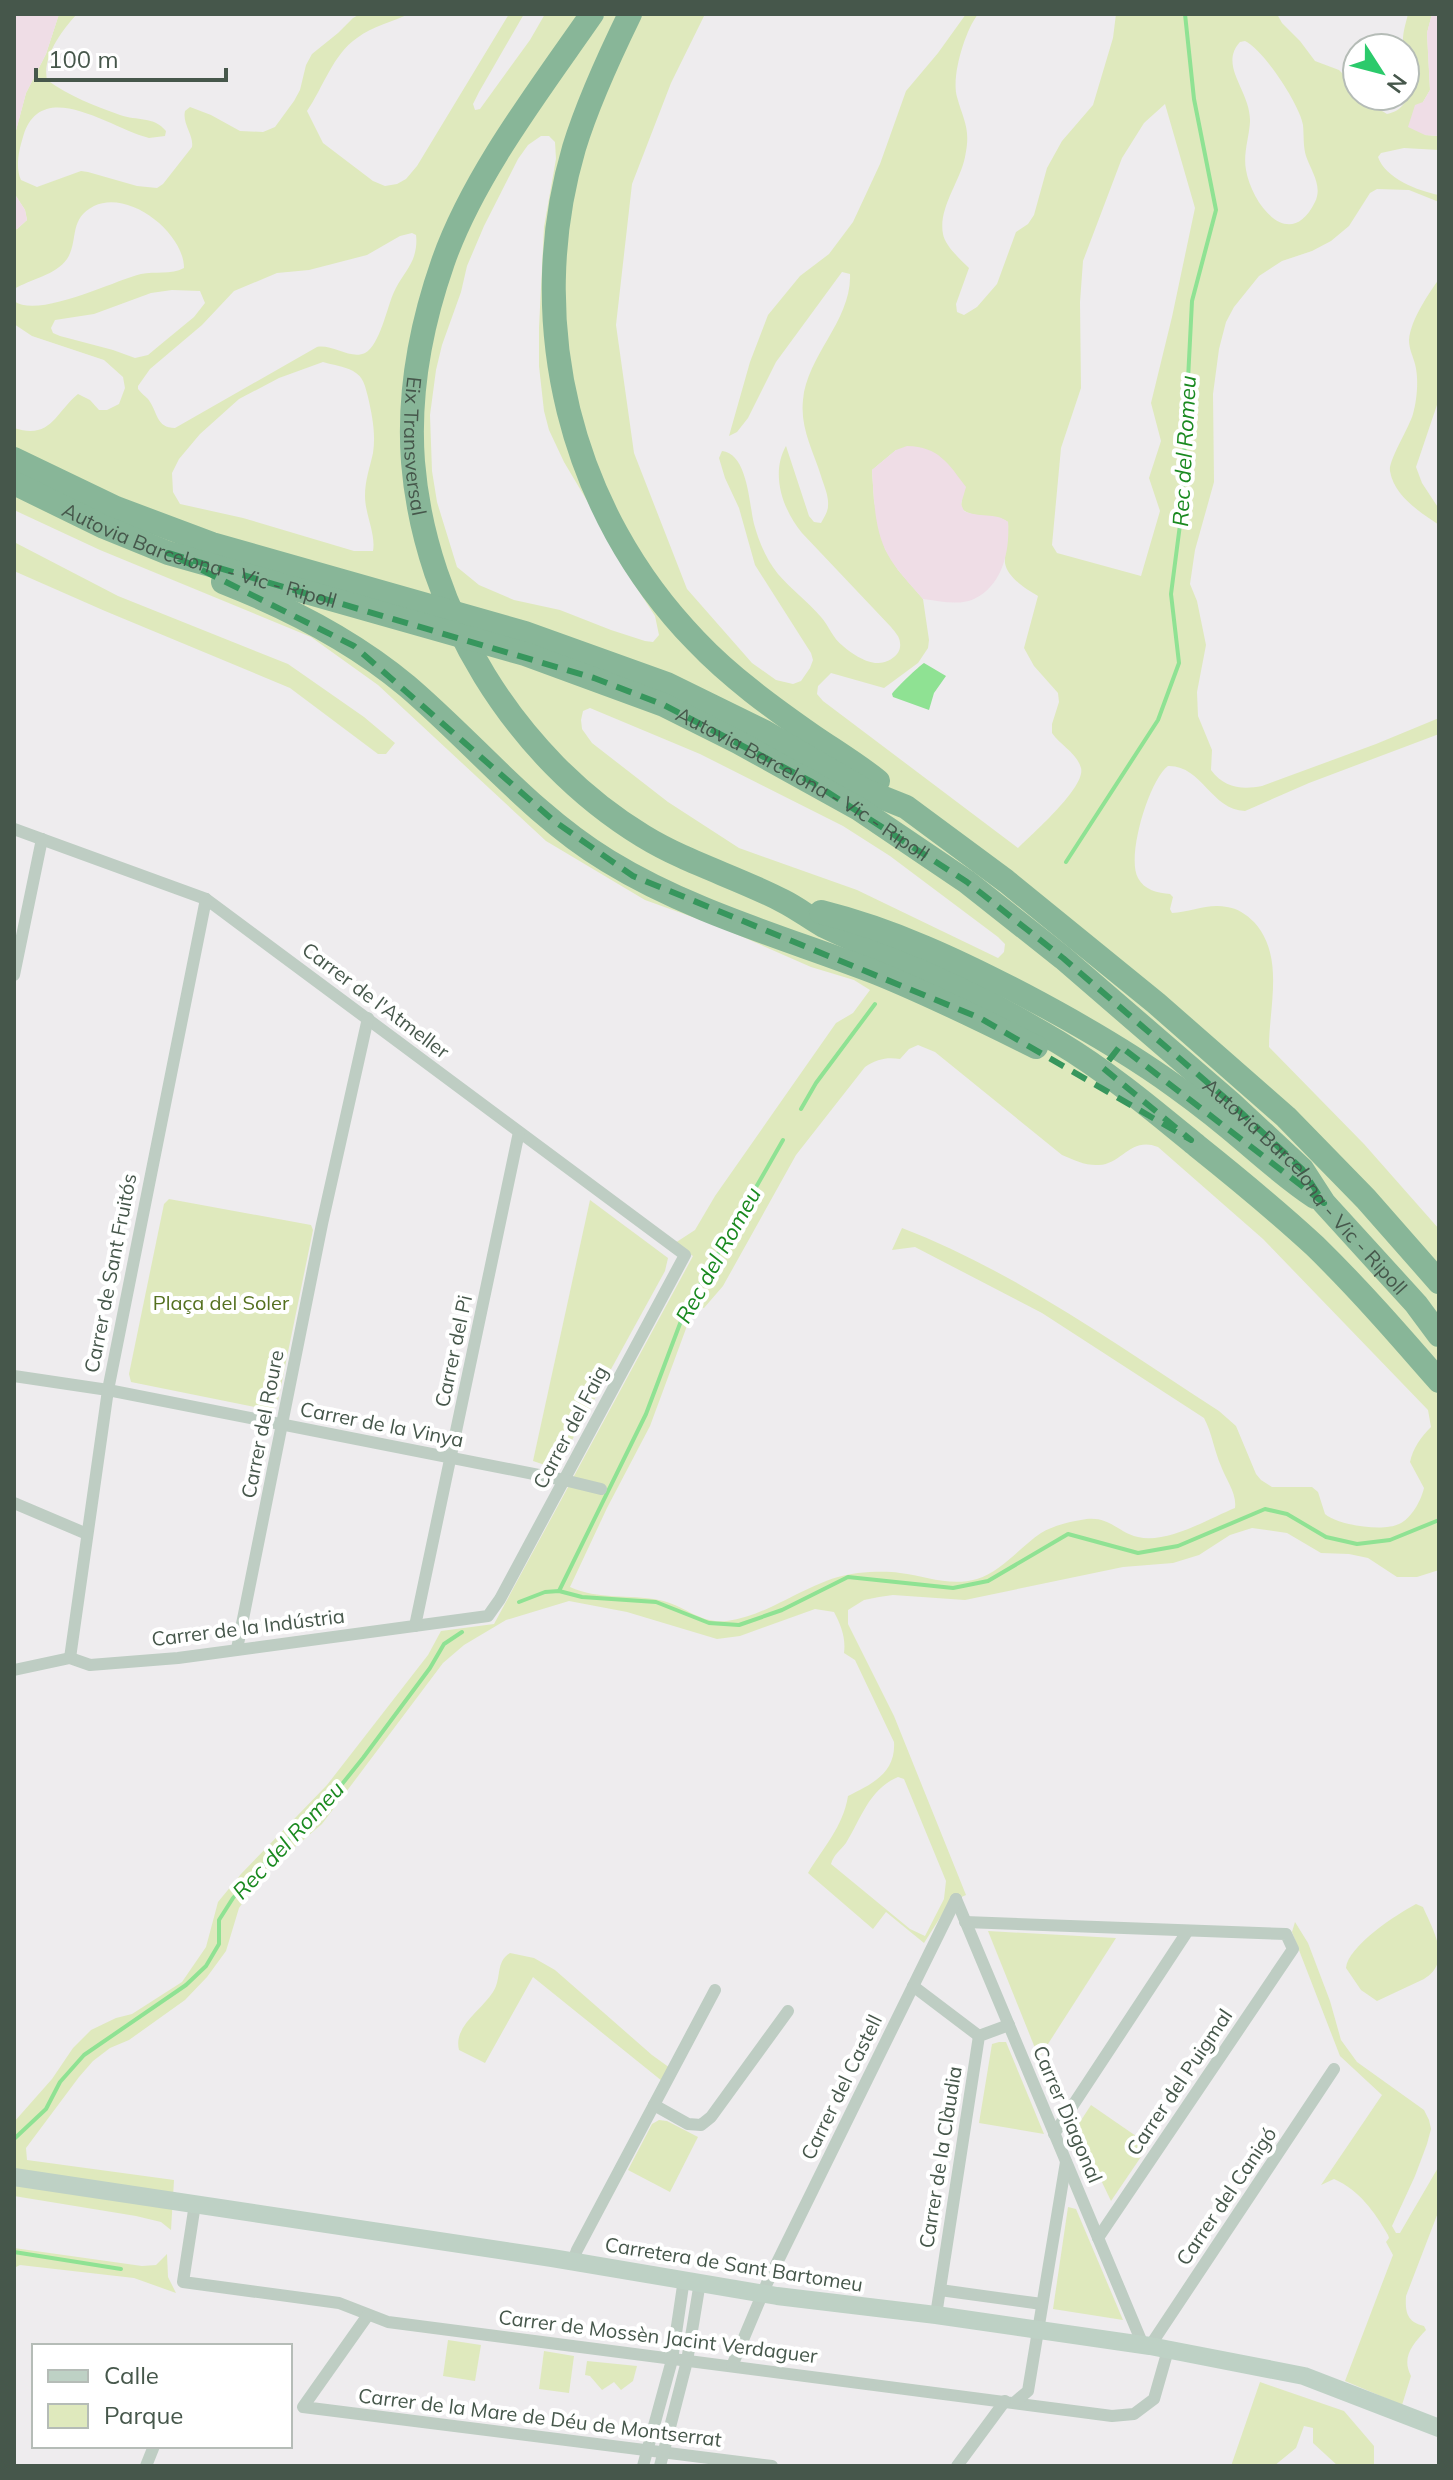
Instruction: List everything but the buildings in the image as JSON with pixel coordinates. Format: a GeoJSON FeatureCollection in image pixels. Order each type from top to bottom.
{"type":"FeatureCollection","features":[{"type":"Feature","properties":{"kind":"highway","name":"Eix Transversal"},"geometry":{"type":"LineString","coordinates":[[592,14],[500,151],[469,204],[444,259],[426,317],[415,384],[413,462],[431,554],[452,614],[482,670],[502,702],[554,765],[593,802],[643,836],[784,902]]}},
{"type":"Feature","properties":{"kind":"highway"},"geometry":{"type":"LineString","coordinates":[[630,14],[574,147],[557,227],[553,297],[556,348],[580,455],[620,541],[666,607],[696,642],[734,676],[875,779],[906,807]]}},
{"type":"Feature","properties":{"kind":"highway","name":"Autovia Barcelona - Vic - Ripoll"},"geometry":{"type":"LineString","coordinates":[[14,459],[116,508],[212,544],[525,633],[667,684],[765,732],[866,791],[906,807],[1006,881],[1146,995],[1286,1117],[1366,1199],[1439,1282]]}},
{"type":"Feature","properties":{"kind":"highway","name":"Autovia Barcelona - Vic - Ripoll"},"geometry":{"type":"LineString","coordinates":[[14,483],[104,527],[168,553],[525,654],[664,705],[859,809],[967,882],[1063,958],[1231,1103],[1302,1169],[1324,1203],[1416,1304],[1439,1335]]}},
{"type":"Feature","properties":{"kind":"highway"},"geometry":{"type":"LineString","coordinates":[[168,553],[199,573],[253,594],[354,646],[405,684],[554,821],[633,876],[700,907],[877,973],[980,1018],[1055,1057],[1191,1140]]}},
{"type":"Feature","properties":{"kind":"highway"},"geometry":{"type":"LineString","coordinates":[[784,902],[822,924],[946,980],[1063,1046],[1134,1094],[1315,1247],[1388,1322],[1439,1381]]}},
{"type":"Feature","properties":{"kind":"highway"},"geometry":{"type":"LineString","coordinates":[[784,902],[855,920],[916,943],[972,968],[1079,1024],[1175,1087],[1289,1180],[1324,1203]]}},
{"type":"Feature","properties":{"kind":"street","name":"Carrer de l'Atmeller"},"geometry":{"type":"LineString","coordinates":[[14,829],[206,899],[685,1255]]}},
{"type":"Feature","properties":{"kind":"street"},"geometry":{"type":"LineString","coordinates":[[14,975],[42,839]]}},
{"type":"Feature","properties":{"kind":"street","name":"Carrer de Sant Fruitós"},"geometry":{"type":"LineString","coordinates":[[70,1658],[108,1390],[206,899]]}},
{"type":"Feature","properties":{"kind":"street","name":"Carrer del Roure"},"geometry":{"type":"LineString","coordinates":[[237,1649],[322,1224],[368,1018]]}},
{"type":"Feature","properties":{"kind":"street","name":"Carrer del Pi"},"geometry":{"type":"LineString","coordinates":[[415,1626],[519,1132]]}},
{"type":"Feature","properties":{"kind":"street","name":"Carrer del Faig"},"geometry":{"type":"LineString","coordinates":[[488,1616],[685,1255]]}},
{"type":"Feature","properties":{"kind":"street","name":"Carrer de la Vinya"},"geometry":{"type":"LineString","coordinates":[[14,1376],[108,1390],[601,1489]]}},
{"type":"Feature","properties":{"kind":"street"},"geometry":{"type":"LineString","coordinates":[[14,1503],[87,1534]]}},
{"type":"Feature","properties":{"kind":"street","name":"Carrer de la Indústria"},"geometry":{"type":"LineString","coordinates":[[14,1670],[70,1658],[90,1665],[178,1658],[488,1616]]}},
{"type":"Feature","properties":{"kind":"street","name":"Carrer Diagonal"},"geometry":{"type":"LineString","coordinates":[[956,1899],[1098,2238],[1154,2347]]}},
{"type":"Feature","properties":{"kind":"street","name":"Carrer del Castell"},"geometry":{"type":"LineString","coordinates":[[732,2366],[763,2293],[956,1899]]}},
{"type":"Feature","properties":{"kind":"street"},"geometry":{"type":"LineString","coordinates":[[965,1922],[1187,1932]]}},
{"type":"Feature","properties":{"kind":"street"},"geometry":{"type":"LineString","coordinates":[[1054,2134],[1187,1932]]}},
{"type":"Feature","properties":{"kind":"street","name":"Carrer del Puigmal"},"geometry":{"type":"LineString","coordinates":[[1098,2238],[1293,1949],[1286,1934],[1187,1932]]}},
{"type":"Feature","properties":{"kind":"street"},"geometry":{"type":"LineString","coordinates":[[913,1986],[979,2036],[1009,2025]]}},
{"type":"Feature","properties":{"kind":"street"},"geometry":{"type":"LineString","coordinates":[[573,2261],[715,1990]]}},
{"type":"Feature","properties":{"kind":"street"},"geometry":{"type":"LineString","coordinates":[[654,2105],[688,2124],[701,2125],[711,2117],[788,2011]]}},
{"type":"Feature","properties":{"kind":"street","name":"Carrer de la Clàudia"},"geometry":{"type":"LineString","coordinates":[[936,2315],[979,2036]]}},
{"type":"Feature","properties":{"kind":"street","name":"Carrer del Canigó"},"geometry":{"type":"LineString","coordinates":[[1154,2347],[1334,2069]]}},
{"type":"Feature","properties":{"kind":"street"},"geometry":{"type":"LineString","coordinates":[[957,2466],[1010,2402],[1028,2391],[1066,2162]]}},
{"type":"Feature","properties":{"kind":"street","name":"Carretera de Sant Bartomeu"},"geometry":{"type":"LineString","coordinates":[[14,2177],[573,2261],[763,2293],[1154,2347],[1304,2376],[1439,2428]]}},
{"type":"Feature","properties":{"kind":"street","name":"Carrer de Mossèn Jacint Verdaguer"},"geometry":{"type":"LineString","coordinates":[[195,2204],[183,2282],[339,2303],[388,2322],[1112,2416],[1134,2414],[1154,2399],[1154,2347]]}},
{"type":"Feature","properties":{"kind":"street"},"geometry":{"type":"LineString","coordinates":[[643,2466],[692,2281]]}},
{"type":"Feature","properties":{"kind":"street"},"geometry":{"type":"LineString","coordinates":[[660,2466],[687,2361],[692,2281]]}},
{"type":"Feature","properties":{"kind":"street"},"geometry":{"type":"LineString","coordinates":[[940,2290],[1042,2304]]}},
{"type":"Feature","properties":{"kind":"street","name":"Carrer de la Mare de Déu de Montserrat"},"geometry":{"type":"LineString","coordinates":[[368,2315],[303,2407],[772,2466]]}},
{"type":"Feature","properties":{"kind":"highlighted area"},"geometry":{"type":"Polygon","coordinates":[[[168,553],[594,678],[664,705],[812,782],[967,882],[1063,958],[1231,1103],[1302,1169],[1324,1203],[1120,1046],[1103,1068],[1191,1140],[980,1018],[633,876],[554,821],[354,646],[168,553]]]}},
{"type":"Feature","properties":{"kind":"green space"},"geometry":{"type":"Polygon","coordinates":[[[59,14],[77,14],[50,53],[47,80],[92,104],[120,115],[151,121],[166,131],[165,136],[149,138],[78,111],[61,108],[45,110],[32,119],[23,137],[18,164],[21,180],[37,187],[81,171],[137,186],[157,188],[192,147],[185,116],[185,111],[190,107],[240,131],[263,132],[275,127],[300,90],[312,54],[353,18],[360,14],[409,14],[369,30],[349,45],[335,62],[307,111],[323,143],[373,181],[385,186],[406,179],[417,166],[509,14],[524,14],[479,92],[473,104],[475,110],[480,109],[545,14],[705,14],[671,83],[632,184],[616,325],[634,453],[687,589],[752,663],[776,680],[793,684],[801,681],[810,668],[813,660],[811,653],[755,565],[739,508],[719,458],[722,451],[731,454],[737,461],[746,481],[763,550],[778,574],[821,617],[836,640],[862,659],[875,663],[896,655],[900,648],[897,635],[795,524],[784,503],[779,480],[781,457],[786,446],[809,516],[814,522],[821,523],[828,498],[805,429],[803,400],[812,368],[844,307],[850,274],[842,272],[776,362],[748,418],[737,432],[729,436],[750,362],[768,315],[800,276],[829,254],[853,222],[880,164],[906,91],[966,14],[978,14],[964,42],[956,78],[967,147],[942,224],[947,243],[969,268],[956,304],[957,312],[964,315],[977,307],[997,284],[1016,232],[1028,224],[1034,215],[1047,168],[1062,141],[1093,105],[1113,38],[1116,14],[1277,14],[1315,61],[1341,72],[1341,112],[1387,114],[1421,112],[1421,32],[1404,30],[1408,14],[1432,14],[1427,33],[1430,90],[1423,102],[1425,135],[1439,136],[1439,150],[1404,148],[1381,153],[1378,157],[1395,177],[1412,187],[1439,195],[1439,202],[1409,190],[1377,189],[1370,193],[1349,226],[1331,241],[1282,261],[1259,276],[1234,307],[1226,322],[1219,349],[1213,394],[1214,482],[1195,550],[1190,584],[1197,601],[1206,645],[1197,692],[1198,716],[1212,750],[1211,770],[1222,781],[1247,788],[1262,786],[1439,718],[1439,734],[1309,783],[1245,811],[1223,803],[1190,772],[1168,766],[1154,786],[1141,819],[1135,868],[1138,878],[1148,888],[1173,897],[1172,913],[1220,906],[1238,910],[1254,922],[1264,935],[1272,966],[1269,1047],[1364,1144],[1439,1229],[1439,1570],[1417,1577],[1397,1577],[1368,1558],[1321,1553],[1287,1533],[1252,1528],[1230,1535],[1199,1555],[1173,1563],[1123,1567],[965,1600],[893,1595],[879,1597],[864,1600],[848,1610],[848,1624],[894,1716],[966,1895],[950,1902],[924,1943],[886,1912],[873,1929],[808,1873],[837,1827],[848,1796],[881,1776],[894,1753],[894,1742],[855,1660],[844,1653],[842,1632],[834,1612],[815,1609],[740,1636],[717,1639],[627,1612],[569,1601],[506,1620],[464,1645],[443,1663],[322,1824],[262,1875],[239,1908],[226,1951],[207,1977],[185,2000],[93,2061],[26,2148],[27,2160],[174,2180],[171,2230],[161,2222],[136,2216],[14,2196],[14,2122],[91,2030],[132,2014],[182,1982],[206,1947],[218,1902],[327,1785],[428,1655],[441,1631],[494,1624],[693,1256],[675,1243],[695,1230],[715,1196],[836,1023],[853,1013],[870,990],[854,980],[811,967],[720,927],[645,900],[546,841],[378,685],[311,637],[100,550],[14,510],[14,428],[26,431],[44,428],[78,394],[90,400],[99,410],[107,410],[119,404],[125,388],[123,377],[104,360],[32,336],[14,324],[14,301],[25,305],[57,302],[141,274],[184,268],[182,255],[165,229],[138,209],[108,202],[94,206],[80,217],[71,252],[62,264],[50,273],[14,289],[14,230],[27,220],[25,210],[14,193],[14,138],[26,93],[46,54],[59,14]],[[1245,41],[1240,42],[1232,60],[1249,111],[1245,164],[1250,184],[1264,209],[1273,218],[1284,224],[1295,223],[1305,217],[1315,202],[1318,190],[1305,152],[1303,125],[1280,78],[1253,46],[1245,41]],[[1165,104],[1144,123],[1122,158],[1083,261],[1081,388],[1061,448],[1052,545],[1057,553],[1141,576],[1160,511],[1149,478],[1161,441],[1151,403],[1195,208],[1165,104]],[[541,136],[528,145],[518,159],[467,266],[436,370],[430,415],[432,471],[437,502],[457,567],[479,585],[514,600],[560,610],[653,642],[659,635],[655,616],[621,564],[549,430],[539,366],[539,328],[544,227],[556,159],[555,142],[549,136],[541,136]],[[416,235],[400,236],[367,255],[309,270],[277,273],[234,291],[202,325],[150,369],[138,389],[148,399],[161,422],[175,428],[317,347],[354,355],[365,353],[375,342],[394,292],[413,259],[416,235]],[[200,291],[151,293],[94,314],[55,320],[51,328],[53,333],[60,336],[135,358],[148,355],[194,317],[205,303],[200,291]],[[323,362],[279,378],[239,399],[200,434],[179,459],[172,473],[173,492],[180,504],[243,518],[354,551],[373,551],[365,496],[374,431],[364,382],[349,369],[323,362]],[[896,450],[872,470],[874,501],[885,549],[923,599],[928,648],[918,663],[884,688],[831,673],[818,686],[817,694],[1018,848],[1067,798],[1075,787],[1081,768],[1076,758],[1052,733],[1058,693],[1034,666],[1024,648],[1038,596],[1009,573],[1005,563],[1008,522],[966,512],[961,508],[962,495],[896,450]],[[590,708],[583,711],[582,729],[592,743],[668,802],[739,848],[857,890],[998,958],[1004,952],[1005,944],[998,937],[890,856],[843,826],[700,754],[590,708]],[[918,1045],[900,1059],[878,1060],[865,1067],[796,1155],[723,1286],[704,1308],[694,1307],[650,1426],[570,1587],[592,1594],[659,1600],[708,1620],[727,1621],[760,1612],[824,1582],[858,1573],[895,1572],[948,1581],[977,1579],[1003,1565],[1041,1533],[1071,1522],[1099,1519],[1130,1535],[1162,1537],[1235,1508],[1233,1492],[1204,1418],[1042,1313],[915,1247],[892,1250],[902,1228],[1026,1288],[1219,1411],[1236,1426],[1256,1474],[1272,1487],[1312,1487],[1318,1492],[1325,1514],[1349,1524],[1392,1526],[1403,1522],[1411,1514],[1424,1488],[1410,1462],[1418,1443],[1431,1427],[1428,1410],[1263,1239],[1158,1147],[1141,1145],[1107,1163],[1094,1165],[1080,1162],[1062,1155],[935,1052],[918,1045]],[[898,1777],[880,1789],[831,1864],[910,1929],[925,1936],[944,1899],[946,1881],[904,1779],[898,1777]]]}},
{"type":"Feature","properties":{"kind":"green space"},"geometry":{"type":"Polygon","coordinates":[[[1439,279],[1439,399],[1416,467],[1422,483],[1439,509],[1439,525],[1402,496],[1392,480],[1390,466],[1416,402],[1417,376],[1409,343],[1410,332],[1439,279]]]}},
{"type":"Feature","properties":{"kind":"green space"},"geometry":{"type":"Polygon","coordinates":[[[14,542],[118,596],[288,664],[364,717],[395,743],[386,754],[378,754],[290,688],[14,571],[14,542]]]}},
{"type":"Feature","properties":{"kind":"green space","name":"Plaça del Soler"},"geometry":{"type":"Polygon","coordinates":[[[169,1199],[311,1225],[313,1230],[277,1406],[269,1410],[131,1382],[129,1374],[164,1204],[169,1199]]]}},
{"type":"Feature","properties":{"kind":"green space"},"geometry":{"type":"Polygon","coordinates":[[[590,1200],[668,1258],[665,1271],[560,1462],[551,1467],[533,1461],[590,1200]]]}},
{"type":"Feature","properties":{"kind":"green space"},"geometry":{"type":"Polygon","coordinates":[[[1416,1904],[1423,1907],[1435,1935],[1439,1955],[1437,1964],[1424,1979],[1377,2001],[1361,1990],[1346,1968],[1349,1959],[1364,1941],[1416,1904]]]}},
{"type":"Feature","properties":{"kind":"green space"},"geometry":{"type":"Polygon","coordinates":[[[1295,1922],[1308,1943],[1341,2040],[1357,2062],[1424,2110],[1431,2129],[1415,2176],[1392,2226],[1396,2233],[1400,2233],[1439,2166],[1439,2210],[1406,2296],[1408,2316],[1426,2330],[1408,2357],[1411,2376],[1402,2405],[1345,2381],[1393,2255],[1386,2242],[1388,2235],[1358,2195],[1334,2179],[1321,2185],[1382,2095],[1340,2056],[1292,1932],[1295,1922]]]}},
{"type":"Feature","properties":{"kind":"green space"},"geometry":{"type":"Polygon","coordinates":[[[988,1931],[1116,1938],[1039,2058],[988,1931]]]}},
{"type":"Feature","properties":{"kind":"green space"},"geometry":{"type":"Polygon","coordinates":[[[510,1953],[534,1958],[555,1970],[670,2068],[662,2081],[533,1977],[485,2063],[459,2050],[460,2033],[493,1992],[502,1961],[510,1953]]]}},
{"type":"Feature","properties":{"kind":"green space"},"geometry":{"type":"Polygon","coordinates":[[[1006,2042],[1044,2134],[979,2123],[992,2044],[1006,2042]]]}},
{"type":"Feature","properties":{"kind":"green space"},"geometry":{"type":"Polygon","coordinates":[[[1091,2105],[1149,2145],[1111,2201],[1076,2128],[1091,2105]]]}},
{"type":"Feature","properties":{"kind":"green space"},"geometry":{"type":"Polygon","coordinates":[[[659,2120],[698,2137],[670,2192],[628,2170],[652,2124],[659,2120]]]}},
{"type":"Feature","properties":{"kind":"green space"},"geometry":{"type":"Polygon","coordinates":[[[1068,2207],[1076,2209],[1123,2320],[1053,2309],[1068,2207]]]}},
{"type":"Feature","properties":{"kind":"green space"},"geometry":{"type":"Polygon","coordinates":[[[14,2248],[142,2266],[156,2265],[167,2254],[168,2277],[176,2293],[134,2278],[20,2265],[14,2268],[14,2248]]]}},
{"type":"Feature","properties":{"kind":"green space"},"geometry":{"type":"Polygon","coordinates":[[[448,2340],[481,2345],[475,2381],[443,2376],[448,2340]]]}},
{"type":"Feature","properties":{"kind":"green space"},"geometry":{"type":"Polygon","coordinates":[[[544,2351],[574,2356],[569,2393],[539,2389],[544,2351]]]}},
{"type":"Feature","properties":{"kind":"green space"},"geometry":{"type":"Polygon","coordinates":[[[587,2361],[637,2366],[633,2381],[621,2390],[614,2382],[602,2390],[590,2376],[585,2375],[587,2361]]]}},
{"type":"Feature","properties":{"kind":"green space"},"geometry":{"type":"Polygon","coordinates":[[[1260,2382],[1344,2411],[1374,2446],[1374,2466],[1338,2466],[1313,2443],[1313,2428],[1304,2426],[1296,2448],[1274,2466],[1231,2466],[1260,2382]]]}},
{"type":"Feature","properties":{"kind":"sand"},"geometry":{"type":"Polygon","coordinates":[[[14,14],[59,14],[46,54],[26,93],[14,138],[14,14]]]}},
{"type":"Feature","properties":{"kind":"sand"},"geometry":{"type":"Polygon","coordinates":[[[1432,14],[1439,14],[1439,136],[1425,135],[1408,127],[1413,112],[1421,112],[1421,103],[1430,90],[1427,33],[1432,14]]]}},
{"type":"Feature","properties":{"kind":"sand"},"geometry":{"type":"Polygon","coordinates":[[[14,193],[25,210],[27,220],[14,230],[14,193]]]}},
{"type":"Feature","properties":{"kind":"sand"},"geometry":{"type":"Polygon","coordinates":[[[907,446],[927,449],[948,464],[966,487],[961,504],[964,511],[998,517],[1008,522],[1008,544],[1003,566],[992,585],[974,599],[955,603],[923,599],[896,567],[883,545],[876,514],[872,470],[896,450],[907,446]]]}},
{"type":"Feature","properties":{"kind":"shaded area"},"geometry":{"type":"Polygon","coordinates":[[[924,663],[946,676],[934,693],[929,710],[892,694],[924,663]]]}},
{"type":"Feature","properties":{"kind":"waterway","name":"Rec del Romeu"},"geometry":{"type":"LineString","coordinates":[[1066,862],[1158,720],[1179,663],[1171,594],[1181,517],[1192,301],[1216,210],[1194,99],[1185,14]]}},
{"type":"Feature","properties":{"kind":"waterway","name":"Rec del Romeu"},"geometry":{"type":"LineString","coordinates":[[801,1109],[816,1083],[875,1004]]}},
{"type":"Feature","properties":{"kind":"waterway","name":"Rec del Romeu"},"geometry":{"type":"LineString","coordinates":[[559,1591],[646,1414],[684,1313],[783,1140]]}},
{"type":"Feature","properties":{"kind":"waterway"},"geometry":{"type":"LineString","coordinates":[[519,1602],[545,1592],[559,1591],[582,1597],[656,1602],[709,1623],[739,1625],[782,1610],[848,1577],[953,1588],[988,1581],[1068,1534],[1138,1553],[1178,1546],[1265,1509],[1287,1514],[1326,1537],[1357,1544],[1390,1540],[1439,1520]]}},
{"type":"Feature","properties":{"kind":"waterway","name":"Rec del Romeu"},"geometry":{"type":"LineString","coordinates":[[14,2139],[46,2109],[60,2082],[84,2055],[186,1985],[206,1966],[219,1944],[219,1920],[233,1898],[277,1850],[326,1804],[430,1668],[444,1644],[462,1632]]}},
{"type":"Feature","properties":{"kind":"waterway"},"geometry":{"type":"LineString","coordinates":[[14,2252],[121,2269]]}}]}
